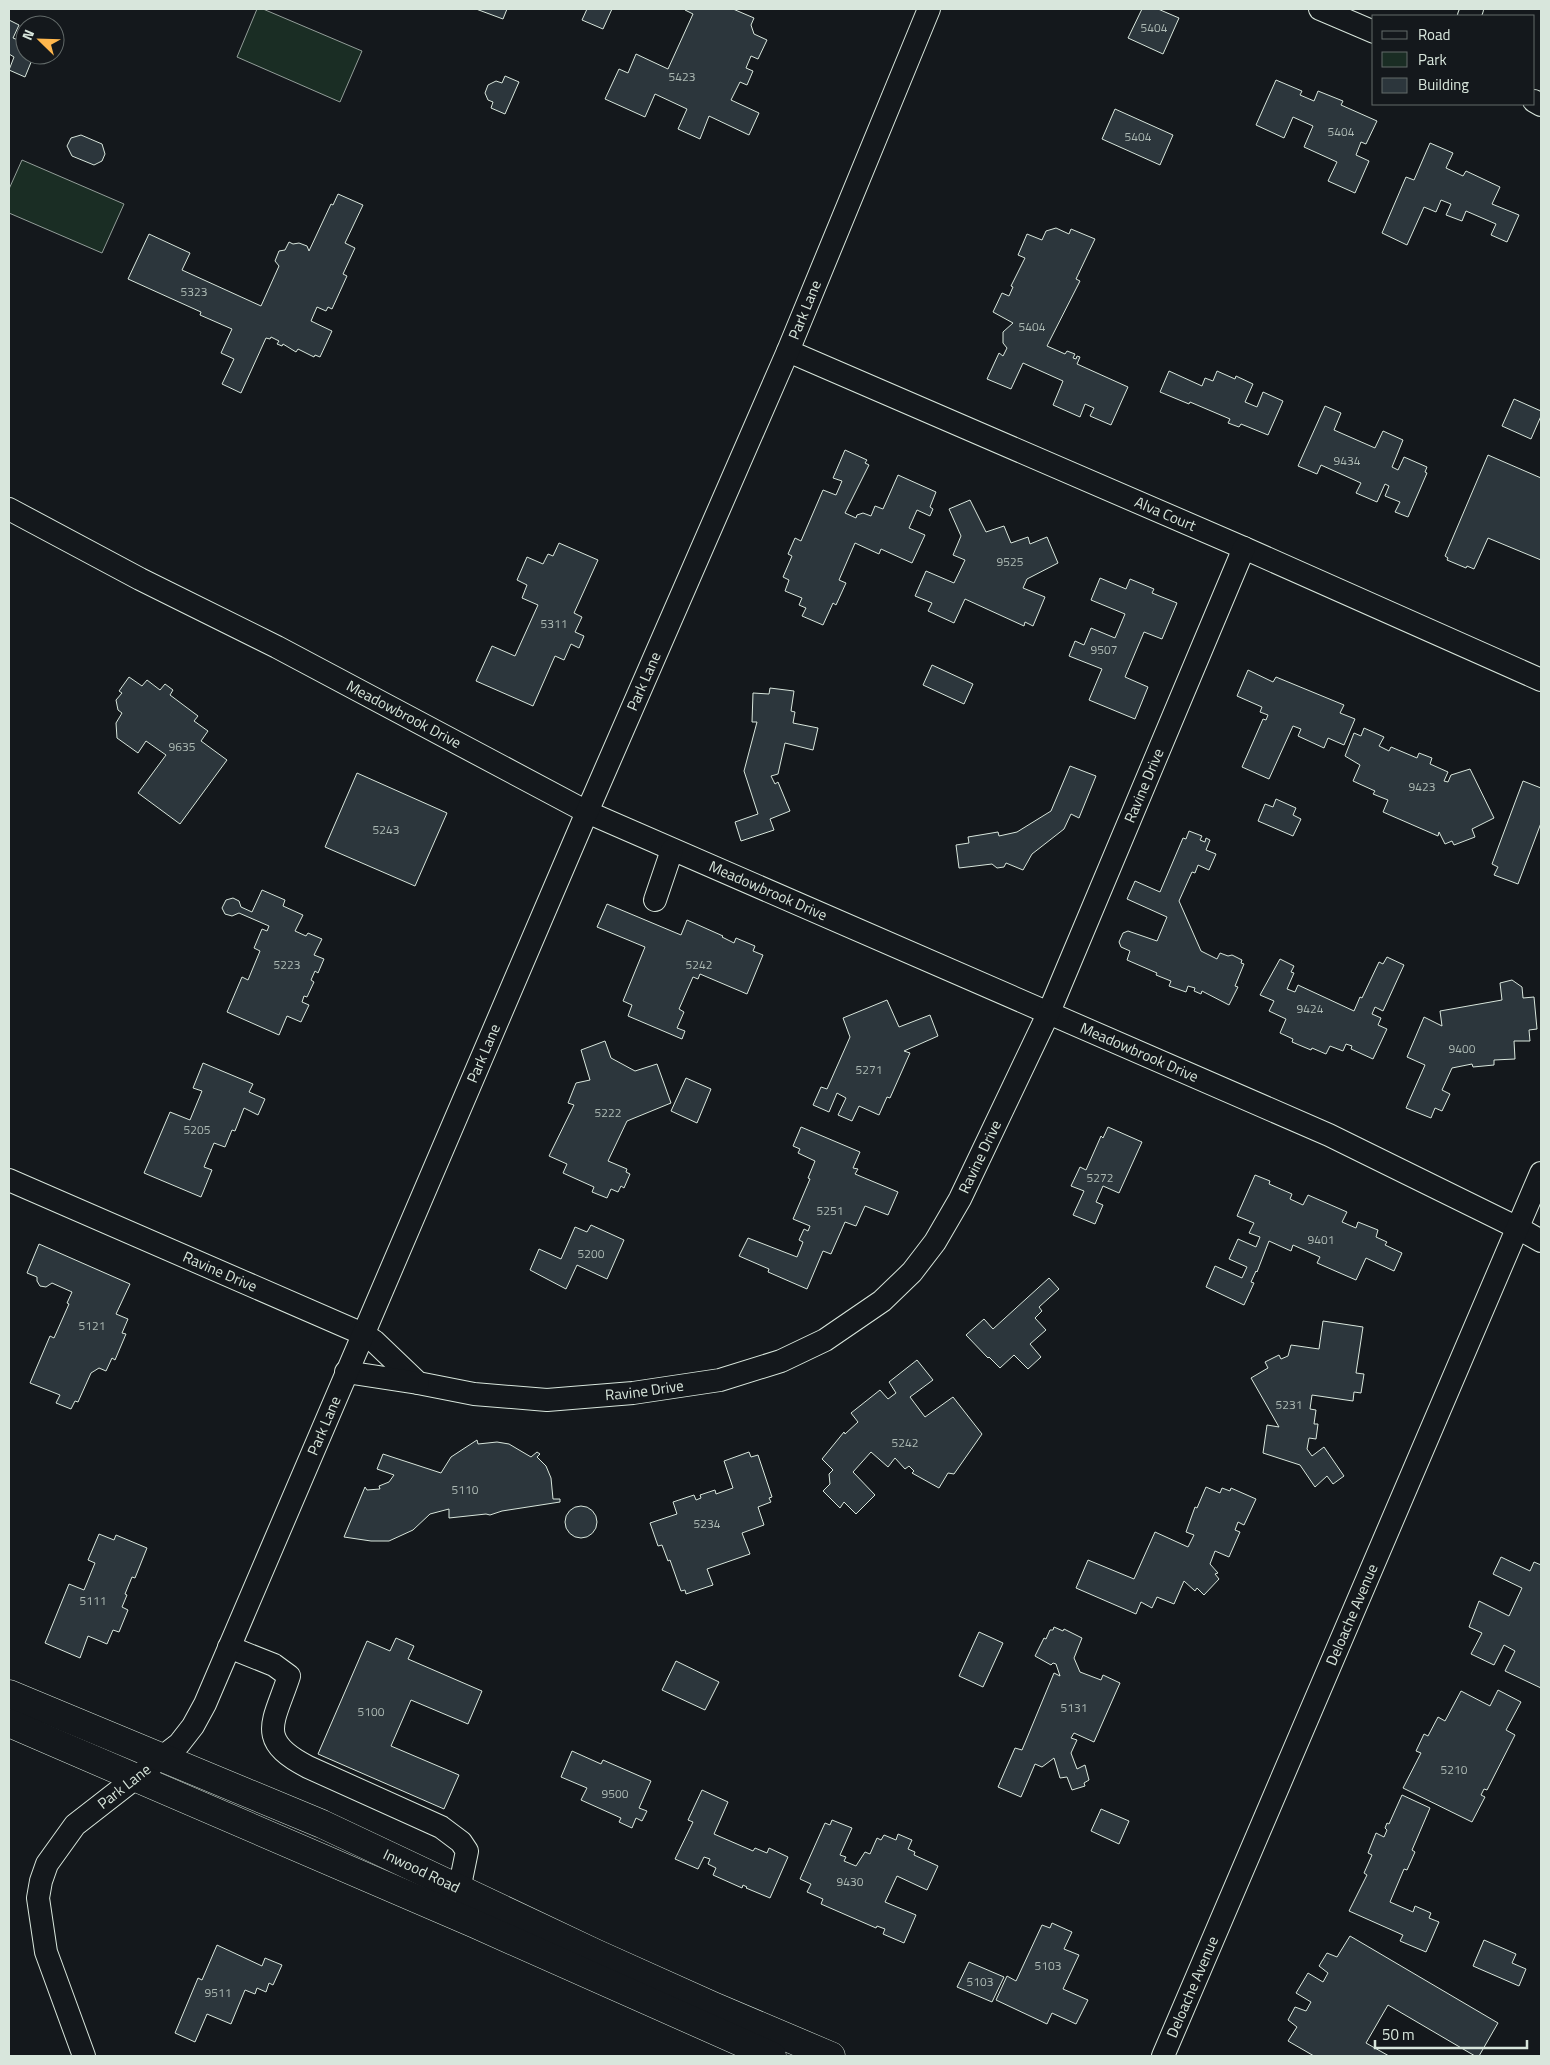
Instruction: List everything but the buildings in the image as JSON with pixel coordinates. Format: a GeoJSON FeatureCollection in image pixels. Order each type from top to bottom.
{"type":"FeatureCollection","features":[{"type":"Feature","properties":{"kind":"main road","name":"Inwood Road"},"geometry":{"type":"LineString","coordinates":[[9,1694],[322,1824],[459,1890],[479,1913]]}},
{"type":"Feature","properties":{"kind":"main road","name":"Inwood Road"},"geometry":{"type":"LineString","coordinates":[[9,1723],[136,1779],[259,1830],[479,1913],[709,2016],[831,2056]]}},
{"type":"Feature","properties":{"kind":"main road","name":"Inwood Road"},"geometry":{"type":"LineString","coordinates":[[709,2016],[772,2056]]}},
{"type":"Feature","properties":{"kind":"street","name":"Park Lane"},"geometry":{"type":"LineString","coordinates":[[84,2056],[46,1952],[38,1898],[41,1881],[52,1856],[75,1825],[179,1744],[193,1726],[205,1704],[587,812],[788,351],[929,9]]}},
{"type":"Feature","properties":{"kind":"street"},"geometry":{"type":"LineString","coordinates":[[1320,9],[1372,31]]}},
{"type":"Feature","properties":{"kind":"street","name":"Alva Court"},"geometry":{"type":"LineString","coordinates":[[788,351],[1244,548],[1541,680]]}},
{"type":"Feature","properties":{"kind":"street","name":"Meadowbrook Drive"},"geometry":{"type":"LineString","coordinates":[[9,509],[140,578],[286,651],[587,812],[1329,1135],[1518,1228],[1541,1242]]}},
{"type":"Feature","properties":{"kind":"street","name":"Ravine Drive"},"geometry":{"type":"LineString","coordinates":[[346,1372],[474,1394],[547,1400],[633,1393],[720,1380],[781,1361],[825,1340],[882,1300],[912,1272],[936,1242],[960,1199],[1049,1012],[1244,548]]}},
{"type":"Feature","properties":{"kind":"street"},"geometry":{"type":"LineString","coordinates":[[656,900],[672,850]]}},
{"type":"Feature","properties":{"kind":"street","name":"Deloache Avenue"},"geometry":{"type":"LineString","coordinates":[[1163,2056],[1541,1173]]}},
{"type":"Feature","properties":{"kind":"street","name":"Ravine Drive"},"geometry":{"type":"LineString","coordinates":[[9,1180],[363,1334],[374,1341],[418,1383]]}},
{"type":"Feature","properties":{"kind":"street"},"geometry":{"type":"LineString","coordinates":[[229,1647],[274,1665],[289,1676],[274,1719],[274,1736],[279,1749],[308,1767],[442,1827],[461,1842],[467,1851],[459,1890]]}},
{"type":"Feature","properties":{"kind":"green space"},"geometry":{"type":"Polygon","coordinates":[[[257,9],[263,9],[362,51],[340,102],[237,57],[257,9]]]}},
{"type":"Feature","properties":{"kind":"green space"},"geometry":{"type":"Polygon","coordinates":[[[22,160],[124,204],[102,253],[9,213],[9,189],[22,160]]]}}]}
